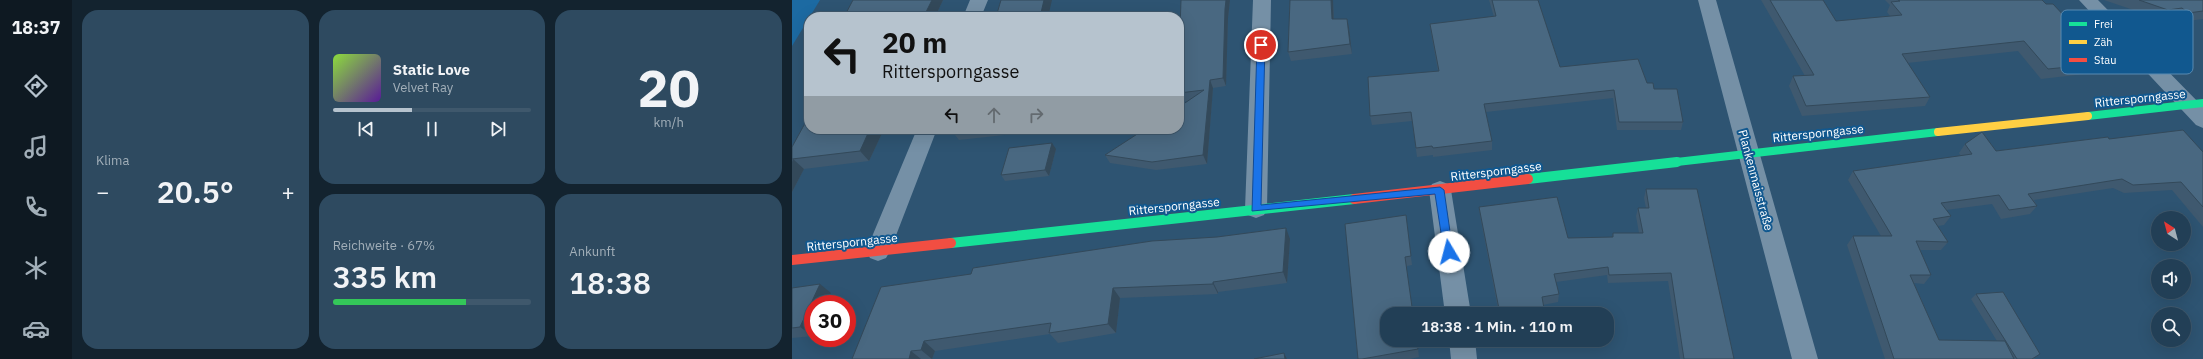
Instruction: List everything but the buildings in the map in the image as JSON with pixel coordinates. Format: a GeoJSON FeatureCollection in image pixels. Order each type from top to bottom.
{"type":"FeatureCollection","features":[{"type":"Feature","properties":{"kind":"street"},"geometry":{"type":"LineString","coordinates":[[974,12],[979,0]]}},
{"type":"Feature","properties":{"kind":"street"},"geometry":{"type":"LineString","coordinates":[[1256,209],[1262,0]]}},
{"type":"Feature","properties":{"kind":"street","name":"Plankenmaisstraße"},"geometry":{"type":"LineString","coordinates":[[1707,0],[1805,359]]}},
{"type":"Feature","properties":{"kind":"street"},"geometry":{"type":"LineString","coordinates":[[2088,0],[2098,10]]}},
{"type":"Feature","properties":{"kind":"street"},"geometry":{"type":"LineString","coordinates":[[2165,74],[2196,104],[2203,120]]}},
{"type":"Feature","properties":{"kind":"street","name":"Rittersporngasse"},"geometry":{"type":"LineString","coordinates":[[792,260],[1440,190],[1748,153],[2196,104]]}},
{"type":"Feature","properties":{"kind":"street"},"geometry":{"type":"LineString","coordinates":[[878,251],[925,134]]}},
{"type":"Feature","properties":{"kind":"street"},"geometry":{"type":"LineString","coordinates":[[1440,190],[1457,307]]}},
{"type":"Feature","properties":{"kind":"street"},"geometry":{"type":"LineString","coordinates":[[1463,347],[1464,359]]}},
{"type":"Feature","properties":{"kind":"shaded area"},"geometry":{"type":"Polygon","coordinates":[[[792,0],[820,0],[813,12],[804,12],[804,26],[792,46],[792,0]]]}},
{"type":"Feature","properties":{"kind":"traffic: fast"},"geometry":{"type":"LineString","coordinates":[[2088,116],[2203,103]]}},
{"type":"Feature","properties":{"kind":"traffic: fast"},"geometry":{"type":"LineString","coordinates":[[1528,179],[1938,132]]}},
{"type":"Feature","properties":{"kind":"traffic: fast"},"geometry":{"type":"LineString","coordinates":[[951,243],[1354,199]]}},
{"type":"Feature","properties":{"kind":"traffic: slow"},"geometry":{"type":"LineString","coordinates":[[1938,132],[2088,116]]}},
{"type":"Feature","properties":{"kind":"traffic: jam"},"geometry":{"type":"LineString","coordinates":[[1354,199],[1528,179]]}},
{"type":"Feature","properties":{"kind":"traffic: jam"},"geometry":{"type":"LineString","coordinates":[[792,260],[951,243]]}},
{"type":"Feature","properties":{"kind":"route"},"geometry":{"type":"LineString","coordinates":[[1261,45],[1256,209],[1440,190],[1449,252]]}}]}
